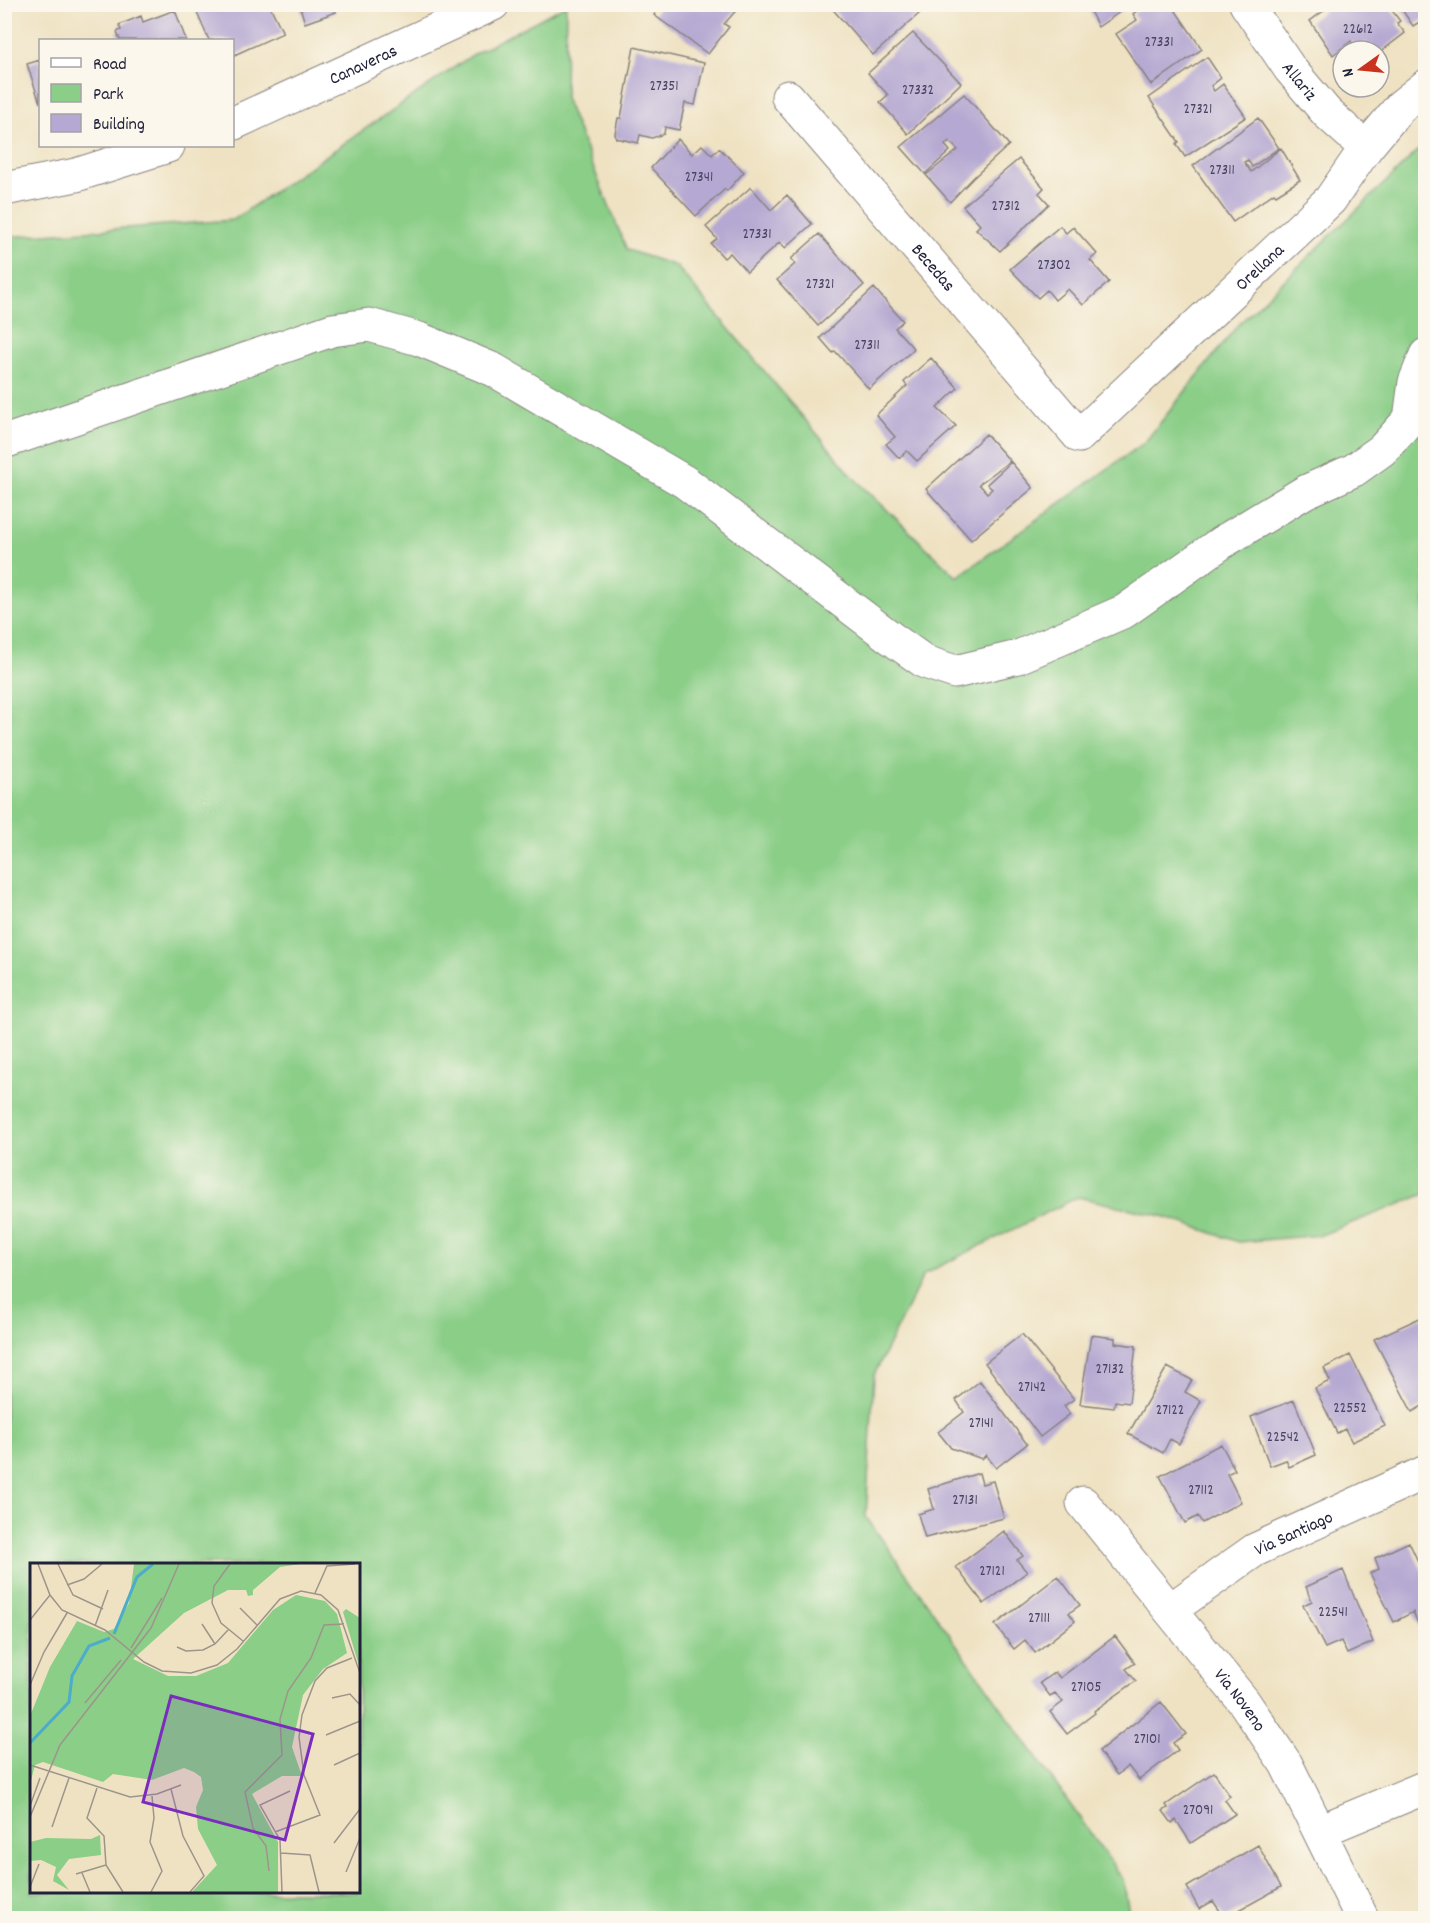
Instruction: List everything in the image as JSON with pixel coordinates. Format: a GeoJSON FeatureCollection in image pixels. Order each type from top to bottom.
{"type":"FeatureCollection","features":[{"type":"Feature","properties":{"kind":"street","name":"Canaveras"},"geometry":{"type":"LineString","coordinates":[[234,123],[493,4]]}},
{"type":"Feature","properties":{"kind":"street","name":"Allariz"},"geometry":{"type":"LineString","coordinates":[[1246,4],[1290,69],[1327,113],[1366,148]]}},
{"type":"Feature","properties":{"kind":"street","name":"Orellana"},"geometry":{"type":"LineString","coordinates":[[1079,436],[1330,200],[1366,148],[1401,106],[1425,86]]}},
{"type":"Feature","properties":{"kind":"street","name":"Becedas"},"geometry":{"type":"LineString","coordinates":[[788,97],[1079,436]]}},
{"type":"Feature","properties":{"kind":"street"},"geometry":{"type":"LineString","coordinates":[[4,189],[76,175],[165,147]]}},
{"type":"Feature","properties":{"kind":"street"},"geometry":{"type":"LineString","coordinates":[[4,442],[332,330],[369,325],[419,339],[495,370],[685,482],[925,662],[955,672],[1018,657],[1125,611],[1221,543],[1305,492],[1354,470],[1382,450],[1410,419],[1415,382],[1425,355]]}},
{"type":"Feature","properties":{"kind":"street","name":"Via Santiago"},"geometry":{"type":"LineString","coordinates":[[1170,1610],[1255,1550],[1425,1472]]}},
{"type":"Feature","properties":{"kind":"street","name":"Via Noveno"},"geometry":{"type":"LineString","coordinates":[[1083,1503],[1244,1702],[1280,1755],[1362,1918]]}},
{"type":"Feature","properties":{"kind":"street"},"geometry":{"type":"LineString","coordinates":[[1320,1831],[1425,1787]]}},
{"type":"Feature","properties":{"kind":"green space"},"geometry":{"type":"Polygon","coordinates":[[[566,5],[565,98],[627,250],[676,266],[855,479],[957,577],[1145,442],[1238,325],[1425,144],[1425,1194],[1321,1235],[1239,1242],[1162,1216],[1078,1197],[924,1274],[874,1375],[866,1517],[1123,1879],[1130,1918],[5,1918],[5,237],[233,220],[474,54],[566,5]]]}},
{"type":"Feature","properties":{"kind":"building"},"geometry":{"type":"Polygon","coordinates":[[[193,4],[269,4],[283,33],[234,55],[234,39],[209,39],[193,4]]]}},
{"type":"Feature","properties":{"kind":"building"},"geometry":{"type":"Polygon","coordinates":[[[299,4],[339,4],[333,7],[336,12],[305,23],[299,4]]]}},
{"type":"Feature","properties":{"kind":"building"},"geometry":{"type":"Polygon","coordinates":[[[661,4],[741,5],[724,24],[729,27],[708,54],[654,15],[661,4]]]}},
{"type":"Feature","properties":{"kind":"building"},"geometry":{"type":"Polygon","coordinates":[[[828,4],[913,4],[920,13],[873,55],[828,4]]]}},
{"type":"Feature","properties":{"kind":"building"},"geometry":{"type":"Polygon","coordinates":[[[1146,4],[1171,4],[1202,49],[1151,85],[1116,34],[1137,20],[1133,14],[1146,4]]]}},
{"type":"Feature","properties":{"kind":"building"},"geometry":{"type":"Polygon","coordinates":[[[1333,4],[1387,4],[1400,21],[1397,23],[1405,33],[1391,44],[1391,39],[1331,39],[1331,52],[1310,21],[1333,4]]]}},
{"type":"Feature","properties":{"kind":"building"},"geometry":{"type":"Polygon","coordinates":[[[1398,4],[1426,4],[1426,18],[1413,26],[1398,4]]]}},
{"type":"Feature","properties":{"kind":"building"},"geometry":{"type":"Polygon","coordinates":[[[1087,5],[1130,5],[1098,27],[1087,5]]]}},
{"type":"Feature","properties":{"kind":"building"},"geometry":{"type":"Polygon","coordinates":[[[175,10],[186,39],[120,39],[117,32],[121,30],[119,25],[141,16],[143,22],[175,10]]]}},
{"type":"Feature","properties":{"kind":"building"},"geometry":{"type":"Polygon","coordinates":[[[913,33],[961,83],[908,134],[880,102],[888,95],[868,73],[913,33]]]}},
{"type":"Feature","properties":{"kind":"building"},"geometry":{"type":"Polygon","coordinates":[[[634,47],[704,63],[695,105],[685,103],[679,130],[665,127],[664,134],[652,138],[640,135],[638,143],[616,138],[615,134],[618,118],[621,118],[634,47]]]}},
{"type":"Feature","properties":{"kind":"building"},"geometry":{"type":"Polygon","coordinates":[[[1207,57],[1221,78],[1211,86],[1214,91],[1223,84],[1246,117],[1185,157],[1176,144],[1179,142],[1149,98],[1207,57]]]}},
{"type":"Feature","properties":{"kind":"building"},"geometry":{"type":"Polygon","coordinates":[[[39,60],[39,100],[27,64],[39,60]]]}},
{"type":"Feature","properties":{"kind":"building"},"geometry":{"type":"Polygon","coordinates":[[[964,94],[1009,145],[950,202],[926,175],[958,150],[949,141],[945,145],[950,151],[925,174],[901,147],[964,94]]]}},
{"type":"Feature","properties":{"kind":"building"},"geometry":{"type":"Polygon","coordinates":[[[1258,118],[1279,148],[1252,167],[1248,160],[1244,162],[1251,172],[1281,148],[1300,180],[1276,195],[1274,193],[1233,222],[1193,166],[1258,118]]]}},
{"type":"Feature","properties":{"kind":"building"},"geometry":{"type":"Polygon","coordinates":[[[678,139],[692,154],[702,145],[712,155],[719,148],[744,172],[727,191],[725,189],[696,216],[651,168],[678,139]]]}},
{"type":"Feature","properties":{"kind":"building"},"geometry":{"type":"Polygon","coordinates":[[[1019,159],[1044,188],[1039,193],[1049,204],[1000,251],[976,229],[980,225],[963,206],[1019,159]]]}},
{"type":"Feature","properties":{"kind":"building"},"geometry":{"type":"Polygon","coordinates":[[[751,187],[771,210],[787,195],[812,224],[785,248],[780,242],[747,272],[730,253],[724,258],[711,244],[717,239],[706,227],[751,187]]]}},
{"type":"Feature","properties":{"kind":"building"},"geometry":{"type":"Polygon","coordinates":[[[1060,226],[1066,233],[1073,227],[1097,254],[1090,260],[1109,282],[1083,305],[1068,289],[1055,300],[1047,290],[1038,298],[1010,269],[1060,226]]]}},
{"type":"Feature","properties":{"kind":"building"},"geometry":{"type":"Polygon","coordinates":[[[819,234],[864,285],[818,326],[777,280],[795,264],[791,259],[819,234]]]}},
{"type":"Feature","properties":{"kind":"building"},"geometry":{"type":"Polygon","coordinates":[[[874,288],[903,321],[895,328],[914,349],[869,389],[835,351],[833,353],[820,338],[874,288]]]}},
{"type":"Feature","properties":{"kind":"building"},"geometry":{"type":"Polygon","coordinates":[[[931,358],[958,388],[937,408],[956,426],[917,461],[907,451],[899,458],[886,444],[895,437],[876,415],[907,386],[904,382],[931,358]]]}},
{"type":"Feature","properties":{"kind":"building"},"geometry":{"type":"Polygon","coordinates":[[[986,434],[1010,461],[979,484],[987,493],[992,489],[987,484],[1011,462],[1033,488],[971,540],[926,489],[986,434]]]}},
{"type":"Feature","properties":{"kind":"building"},"geometry":{"type":"Polygon","coordinates":[[[1422,1317],[1426,1322],[1426,1404],[1412,1412],[1374,1339],[1422,1317]]]}},
{"type":"Feature","properties":{"kind":"building"},"geometry":{"type":"Polygon","coordinates":[[[1022,1334],[1074,1399],[1064,1406],[1070,1414],[1040,1437],[985,1363],[1022,1334]]]}},
{"type":"Feature","properties":{"kind":"building"},"geometry":{"type":"Polygon","coordinates":[[[1091,1335],[1115,1338],[1115,1343],[1136,1346],[1129,1403],[1115,1401],[1114,1408],[1080,1404],[1091,1335]]]}},
{"type":"Feature","properties":{"kind":"building"},"geometry":{"type":"Polygon","coordinates":[[[1350,1355],[1385,1426],[1352,1442],[1345,1429],[1337,1433],[1315,1388],[1330,1381],[1324,1368],[1350,1355]]]}},
{"type":"Feature","properties":{"kind":"building"},"geometry":{"type":"Polygon","coordinates":[[[1167,1367],[1192,1380],[1185,1392],[1201,1401],[1179,1444],[1170,1439],[1163,1453],[1128,1434],[1167,1367]]]}},
{"type":"Feature","properties":{"kind":"building"},"geometry":{"type":"Polygon","coordinates":[[[980,1381],[1027,1444],[996,1468],[986,1455],[982,1459],[951,1448],[938,1432],[964,1412],[956,1400],[980,1381]]]}},
{"type":"Feature","properties":{"kind":"building"},"geometry":{"type":"Polygon","coordinates":[[[1294,1400],[1316,1455],[1289,1467],[1286,1460],[1270,1466],[1251,1417],[1294,1400]]]}},
{"type":"Feature","properties":{"kind":"building"},"geometry":{"type":"Polygon","coordinates":[[[1221,1444],[1235,1470],[1227,1474],[1241,1502],[1202,1523],[1198,1516],[1185,1523],[1160,1476],[1221,1444]]]}},
{"type":"Feature","properties":{"kind":"building"},"geometry":{"type":"Polygon","coordinates":[[[979,1473],[982,1484],[993,1481],[1004,1518],[925,1538],[918,1514],[934,1509],[928,1489],[979,1473]]]}},
{"type":"Feature","properties":{"kind":"building"},"geometry":{"type":"Polygon","coordinates":[[[1004,1531],[1023,1556],[1017,1560],[1027,1572],[984,1604],[956,1567],[1004,1531]]]}},
{"type":"Feature","properties":{"kind":"building"},"geometry":{"type":"Polygon","coordinates":[[[1409,1542],[1426,1579],[1426,1625],[1420,1628],[1413,1612],[1394,1622],[1370,1573],[1379,1569],[1375,1558],[1409,1542]]]}},
{"type":"Feature","properties":{"kind":"building"},"geometry":{"type":"Polygon","coordinates":[[[1343,1570],[1373,1642],[1347,1654],[1341,1641],[1325,1648],[1303,1605],[1312,1601],[1306,1587],[1343,1570]]]}},
{"type":"Feature","properties":{"kind":"building"},"geometry":{"type":"Polygon","coordinates":[[[1058,1576],[1080,1605],[1069,1613],[1075,1621],[1035,1653],[1025,1640],[1014,1649],[995,1625],[1058,1576]]]}},
{"type":"Feature","properties":{"kind":"building"},"geometry":{"type":"Polygon","coordinates":[[[1115,1636],[1135,1663],[1126,1669],[1136,1681],[1067,1734],[1050,1712],[1063,1702],[1055,1693],[1050,1696],[1040,1683],[1055,1672],[1060,1678],[1115,1636]]]}},
{"type":"Feature","properties":{"kind":"building"},"geometry":{"type":"Polygon","coordinates":[[[1161,1702],[1186,1734],[1173,1743],[1178,1750],[1139,1780],[1128,1766],[1117,1775],[1099,1751],[1161,1702]]]}},
{"type":"Feature","properties":{"kind":"building"},"geometry":{"type":"Polygon","coordinates":[[[1214,1772],[1230,1796],[1225,1800],[1235,1814],[1191,1843],[1176,1820],[1172,1823],[1163,1811],[1168,1808],[1166,1805],[1214,1772]]]}},
{"type":"Feature","properties":{"kind":"building"},"geometry":{"type":"Polygon","coordinates":[[[1258,1845],[1281,1887],[1225,1918],[1213,1901],[1199,1909],[1187,1887],[1258,1845]]]}}]}
